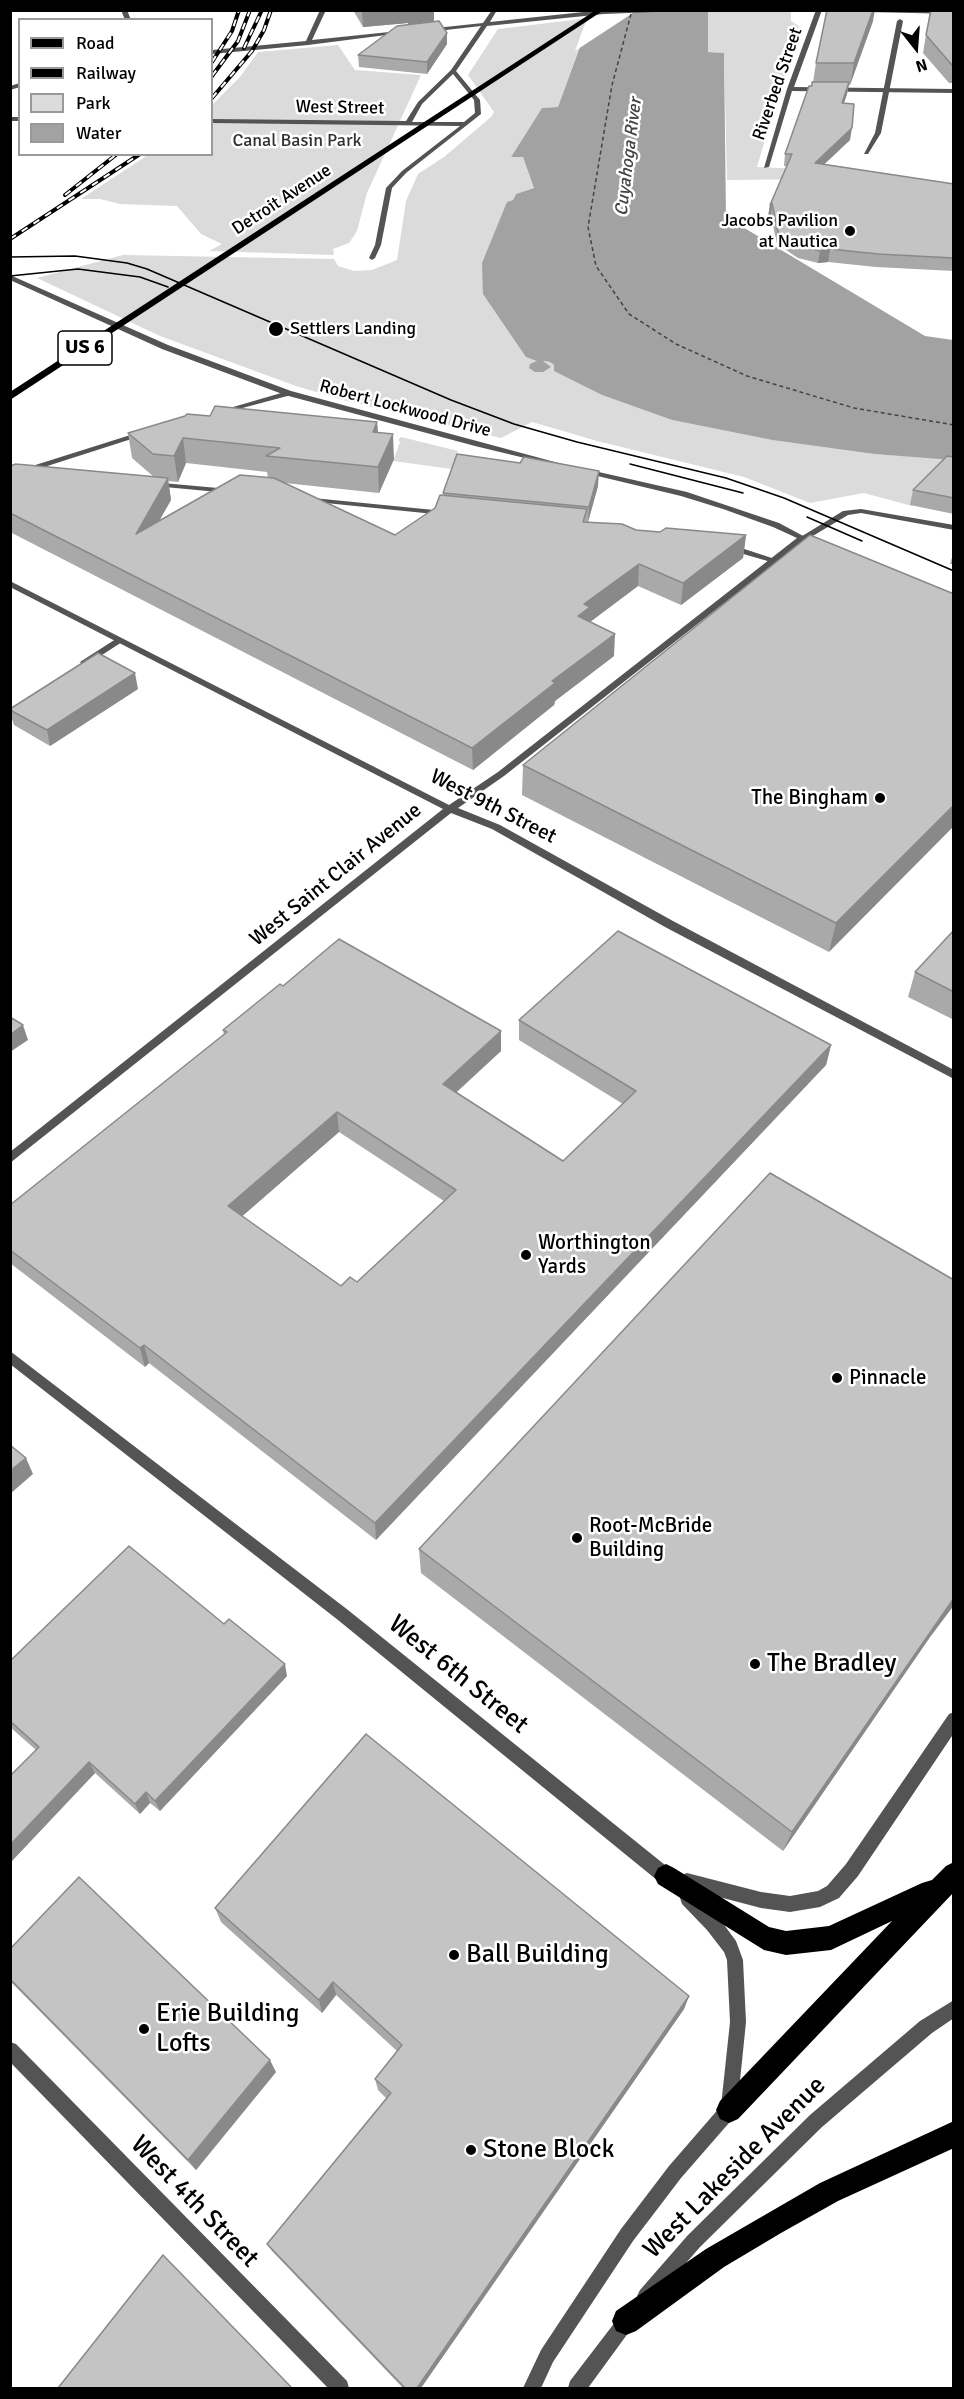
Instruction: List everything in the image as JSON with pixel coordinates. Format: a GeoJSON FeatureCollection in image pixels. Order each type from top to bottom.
{"type":"FeatureCollection","features":[{"type":"Feature","properties":{"kind":"highway"},"geometry":{"type":"LineString","coordinates":[[666,1876],[764,1938],[786,1943],[831,1938],[948,1879]]}},
{"type":"Feature","properties":{"kind":"highway"},"geometry":{"type":"LineString","coordinates":[[729,2110],[948,1879]]}},
{"type":"Feature","properties":{"kind":"highway"},"geometry":{"type":"LineString","coordinates":[[626,2321],[715,2258],[772,2224],[829,2192],[954,2134]]}},
{"type":"Feature","properties":{"kind":"main road","name":"Detroit Avenue"},"geometry":{"type":"LineString","coordinates":[[10,397],[603,11]]}},
{"type":"Feature","properties":{"kind":"street"},"geometry":{"type":"LineString","coordinates":[[308,42],[323,10]]}},
{"type":"Feature","properties":{"kind":"street"},"geometry":{"type":"LineString","coordinates":[[407,124],[420,103],[453,71],[495,10]]}},
{"type":"Feature","properties":{"kind":"street"},"geometry":{"type":"LineString","coordinates":[[419,31],[603,11],[705,10]]}},
{"type":"Feature","properties":{"kind":"street","name":"Riverbed Street"},"geometry":{"type":"LineString","coordinates":[[766,167],[790,89],[819,10]]}},
{"type":"Feature","properties":{"kind":"street"},"geometry":{"type":"LineString","coordinates":[[868,10],[954,12]]}},
{"type":"Feature","properties":{"kind":"street"},"geometry":{"type":"LineString","coordinates":[[866,153],[878,133],[900,21]]}},
{"type":"Feature","properties":{"kind":"street"},"geometry":{"type":"LineString","coordinates":[[213,52],[408,32]]}},
{"type":"Feature","properties":{"kind":"street"},"geometry":{"type":"LineString","coordinates":[[372,258],[378,245],[389,188],[404,172],[478,114],[477,100],[453,71]]}},
{"type":"Feature","properties":{"kind":"street"},"geometry":{"type":"LineString","coordinates":[[790,89],[954,91]]}},
{"type":"Feature","properties":{"kind":"street","name":"West Street"},"geometry":{"type":"LineString","coordinates":[[213,121],[467,124]]}},
{"type":"Feature","properties":{"kind":"street","name":"Robert Lockwood Drive"},"geometry":{"type":"LineString","coordinates":[[10,277],[165,347],[288,393],[478,444],[684,494],[776,525],[813,543]]}},
{"type":"Feature","properties":{"kind":"street"},"geometry":{"type":"LineString","coordinates":[[210,415],[288,393]]}},
{"type":"Feature","properties":{"kind":"street"},"geometry":{"type":"LineString","coordinates":[[10,476],[154,431]]}},
{"type":"Feature","properties":{"kind":"street"},"geometry":{"type":"LineString","coordinates":[[40,466],[61,471]]}},
{"type":"Feature","properties":{"kind":"street"},"geometry":{"type":"LineString","coordinates":[[144,483],[239,492]]}},
{"type":"Feature","properties":{"kind":"street"},"geometry":{"type":"LineString","coordinates":[[298,498],[451,513]]}},
{"type":"Feature","properties":{"kind":"street","name":"West Saint Clair Avenue"},"geometry":{"type":"LineString","coordinates":[[10,1159],[450,809],[501,774],[802,538],[846,513],[861,511],[954,528]]}},
{"type":"Feature","properties":{"kind":"street"},"geometry":{"type":"LineString","coordinates":[[724,545],[774,560]]}},
{"type":"Feature","properties":{"kind":"street","name":"West 9th Street"},"geometry":{"type":"LineString","coordinates":[[10,583],[450,809],[496,827],[669,924],[954,1075]]}},
{"type":"Feature","properties":{"kind":"street"},"geometry":{"type":"LineString","coordinates":[[72,670],[119,640]]}},
{"type":"Feature","properties":{"kind":"street","name":"West 6th Street"},"geometry":{"type":"LineString","coordinates":[[10,1356],[344,1616],[666,1876],[713,1924],[730,1947],[737,1975],[738,2022],[729,2110]]}},
{"type":"Feature","properties":{"kind":"street"},"geometry":{"type":"LineString","coordinates":[[666,1876],[774,1903],[804,1904],[833,1892],[852,1870],[954,1719]]}},
{"type":"Feature","properties":{"kind":"street","name":"West Lakeside Avenue"},"geometry":{"type":"LineString","coordinates":[[578,2388],[626,2321],[666,2271],[801,2136],[899,2050],[954,2008]]}},
{"type":"Feature","properties":{"kind":"street","name":"West 4th Street"},"geometry":{"type":"LineString","coordinates":[[10,2050],[340,2388]]}},
{"type":"Feature","properties":{"kind":"street","name":"West Lakeside Avenue"},"geometry":{"type":"LineString","coordinates":[[532,2388],[547,2356],[627,2235],[675,2172],[729,2110]]}},
{"type":"Feature","properties":{"kind":"green space"},"geometry":{"type":"Polygon","coordinates":[[[708,11],[791,11],[791,21],[799,26],[757,167],[824,170],[830,179],[727,180],[724,53],[708,52],[708,11]]]}},
{"type":"Feature","properties":{"kind":"green space"},"geometry":{"type":"Polygon","coordinates":[[[590,18],[558,107],[542,108],[511,157],[523,157],[534,188],[516,194],[513,200],[507,202],[499,226],[537,361],[550,362],[554,365],[555,371],[602,395],[672,420],[772,440],[874,454],[947,459],[912,506],[864,493],[810,503],[744,477],[597,441],[532,422],[501,438],[343,400],[296,386],[160,336],[37,278],[123,255],[334,259],[338,266],[354,271],[372,270],[397,260],[406,201],[418,174],[444,157],[494,112],[468,75],[498,29],[590,18]]]}},
{"type":"Feature","properties":{"kind":"green space","name":"Canal Basin Park"},"geometry":{"type":"Polygon","coordinates":[[[338,45],[355,70],[421,75],[367,193],[357,231],[349,243],[333,249],[334,255],[209,251],[222,244],[201,234],[177,206],[120,204],[100,199],[81,199],[146,156],[213,156],[213,104],[240,77],[258,52],[338,45]]]}},
{"type":"Feature","properties":{"kind":"green space"},"geometry":{"type":"Polygon","coordinates":[[[401,437],[458,451],[452,469],[393,461],[400,442],[398,440],[401,437]]]}},
{"type":"Feature","properties":{"kind":"water","name":"Cuyahoga River"},"geometry":{"type":"Polygon","coordinates":[[[593,11],[708,11],[708,52],[724,53],[726,217],[925,336],[953,340],[953,460],[874,454],[772,440],[672,420],[602,395],[554,371],[554,365],[550,362],[543,361],[551,367],[543,372],[535,372],[529,368],[530,364],[537,361],[526,357],[483,294],[482,263],[507,202],[513,200],[516,194],[534,188],[523,157],[511,157],[542,108],[558,107],[593,11]]]}},
{"type":"Feature","properties":{"kind":"pier"},"geometry":{"type":"Polygon","coordinates":[[[590,10],[636,11],[575,51],[590,10]]]}},
{"type":"Feature","properties":{"kind":"building"},"geometry":{"type":"Polygon","coordinates":[[[827,10],[873,10],[854,63],[816,63],[827,10]]]}},
{"type":"Feature","properties":{"kind":"building"},"geometry":{"type":"Polygon","coordinates":[[[931,10],[954,10],[954,65],[926,35],[931,10]]]}},
{"type":"Feature","properties":{"kind":"building"},"geometry":{"type":"Polygon","coordinates":[[[439,21],[447,33],[427,62],[358,55],[397,26],[439,21]]]}},
{"type":"Feature","properties":{"kind":"building"},"geometry":{"type":"Polygon","coordinates":[[[812,82],[849,82],[842,103],[854,104],[852,128],[815,163],[954,184],[954,258],[830,249],[820,251],[800,245],[778,232],[772,203],[770,205],[792,154],[785,154],[812,82]]]}},
{"type":"Feature","properties":{"kind":"building"},"geometry":{"type":"Polygon","coordinates":[[[215,406],[377,422],[373,432],[393,434],[378,467],[266,456],[280,448],[183,438],[174,456],[153,454],[128,433],[187,414],[210,416],[215,406]]]}},
{"type":"Feature","properties":{"kind":"building"},"geometry":{"type":"Polygon","coordinates":[[[457,454],[520,463],[524,457],[599,471],[589,507],[443,493],[457,454]]]}},
{"type":"Feature","properties":{"kind":"building"},"geometry":{"type":"Polygon","coordinates":[[[947,456],[954,457],[954,498],[913,490],[947,456]]]}},
{"type":"Feature","properties":{"kind":"building"},"geometry":{"type":"Polygon","coordinates":[[[16,464],[168,478],[136,534],[240,475],[274,478],[395,535],[435,508],[440,495],[587,509],[583,522],[622,524],[636,530],[660,532],[666,528],[746,535],[683,583],[639,564],[584,604],[590,607],[578,616],[615,634],[552,681],[555,683],[472,748],[10,513],[10,466],[16,464]]]}},
{"type":"Feature","properties":{"kind":"building"},"geometry":{"type":"Polygon","coordinates":[[[810,535],[954,594],[954,805],[836,923],[523,765],[810,535]]]}},
{"type":"Feature","properties":{"kind":"building"},"geometry":{"type":"Polygon","coordinates":[[[98,653],[135,673],[47,730],[10,710],[10,709],[98,653]]]}},
{"type":"Feature","properties":{"kind":"building"},"geometry":{"type":"Polygon","coordinates":[[[954,930],[954,992],[915,972],[954,930]]]}},
{"type":"Feature","properties":{"kind":"building"},"geometry":{"type":"Polygon","coordinates":[[[618,931],[831,1045],[375,1523],[144,1345],[140,1348],[10,1250],[10,1205],[227,1032],[223,1030],[280,984],[283,986],[339,939],[501,1031],[443,1084],[563,1161],[636,1091],[519,1020],[618,931]],[[337,1112],[228,1206],[341,1286],[350,1277],[357,1282],[456,1190],[337,1112]]]}},
{"type":"Feature","properties":{"kind":"building"},"geometry":{"type":"Polygon","coordinates":[[[10,1017],[23,1025],[10,1035],[10,1017]]]}},
{"type":"Feature","properties":{"kind":"building"},"geometry":{"type":"Polygon","coordinates":[[[770,1173],[954,1280],[954,1598],[792,1832],[419,1549],[770,1173]]]}},
{"type":"Feature","properties":{"kind":"building"},"geometry":{"type":"Polygon","coordinates":[[[10,1445],[26,1458],[10,1471],[10,1445]]]}},
{"type":"Feature","properties":{"kind":"building"},"geometry":{"type":"Polygon","coordinates":[[[129,1546],[224,1624],[229,1619],[285,1664],[155,1801],[146,1792],[135,1804],[89,1762],[10,1845],[10,1776],[39,1747],[10,1721],[10,1661],[129,1546]]]}},
{"type":"Feature","properties":{"kind":"building"},"geometry":{"type":"Polygon","coordinates":[[[366,1734],[689,1996],[417,2388],[405,2388],[267,2244],[391,2093],[375,2079],[402,2045],[333,1982],[319,2000],[215,1908],[366,1734]]]}},
{"type":"Feature","properties":{"kind":"building","name":"Erie Building Lofts"},"geometry":{"type":"Polygon","coordinates":[[[79,1877],[270,2060],[188,2160],[10,1979],[10,1949],[79,1877]]]}},
{"type":"Feature","properties":{"kind":"building"},"geometry":{"type":"Polygon","coordinates":[[[163,2255],[292,2388],[58,2388],[163,2255]]]}},
{"type":"Feature","properties":{"kind":"ferry route"},"geometry":{"type":"LineString","coordinates":[[631,14],[612,85],[588,227],[596,266],[629,314],[676,344],[747,376],[854,408],[954,425]]}},
{"type":"Feature","properties":{"kind":"tram line"},"geometry":{"type":"LineString","coordinates":[[10,257],[75,256],[127,263],[147,269],[451,400],[514,424],[577,442],[726,478],[784,498],[954,571]]}},
{"type":"Feature","properties":{"kind":"tram line"},"geometry":{"type":"LineString","coordinates":[[10,276],[78,269],[140,277],[168,287]]}},
{"type":"Feature","properties":{"kind":"tram line"},"geometry":{"type":"LineString","coordinates":[[630,464],[743,493]]}},
{"type":"Feature","properties":{"kind":"tram line"},"geometry":{"type":"LineString","coordinates":[[807,517],[862,541]]}},
{"type":"Feature","properties":{"kind":"railway"},"geometry":{"type":"LineString","coordinates":[[213,60],[232,31],[239,10]]}},
{"type":"Feature","properties":{"kind":"railway"},"geometry":{"type":"LineString","coordinates":[[213,75],[238,41],[250,10]]}},
{"type":"Feature","properties":{"kind":"railway"},"geometry":{"type":"LineString","coordinates":[[244,48],[262,10]]}},
{"type":"Feature","properties":{"kind":"railway"},"geometry":{"type":"LineString","coordinates":[[213,97],[252,51],[264,30],[271,10]]}},
{"type":"Feature","properties":{"kind":"railway"},"geometry":{"type":"LineString","coordinates":[[65,195],[114,156]]}},
{"type":"Feature","properties":{"kind":"railway"},"geometry":{"type":"LineString","coordinates":[[10,239],[137,156]]}},
{"type":"Feature","properties":{"kind":"place","name":"Jacobs Pavilion at Nautica"},"geometry":{"type":"Point","coordinates":[850,231]}},
{"type":"Feature","properties":{"kind":"place","name":"Settlers Landing"},"geometry":{"type":"Point","coordinates":[276,329]}},
{"type":"Feature","properties":{"kind":"place","name":"The Bingham"},"geometry":{"type":"Point","coordinates":[880,798]}},
{"type":"Feature","properties":{"kind":"place","name":"Worthington Yards"},"geometry":{"type":"Point","coordinates":[526,1255]}},
{"type":"Feature","properties":{"kind":"place","name":"Pinnacle"},"geometry":{"type":"Point","coordinates":[837,1378]}},
{"type":"Feature","properties":{"kind":"place","name":"Root-McBride Building"},"geometry":{"type":"Point","coordinates":[577,1538]}},
{"type":"Feature","properties":{"kind":"place","name":"The Bradley"},"geometry":{"type":"Point","coordinates":[755,1664]}},
{"type":"Feature","properties":{"kind":"place","name":"Ball Building"},"geometry":{"type":"Point","coordinates":[454,1955]}},
{"type":"Feature","properties":{"kind":"place","name":"Erie Building Lofts"},"geometry":{"type":"Point","coordinates":[144,2029]}},
{"type":"Feature","properties":{"kind":"place","name":"Stone Block"},"geometry":{"type":"Point","coordinates":[471,2150]}}]}
